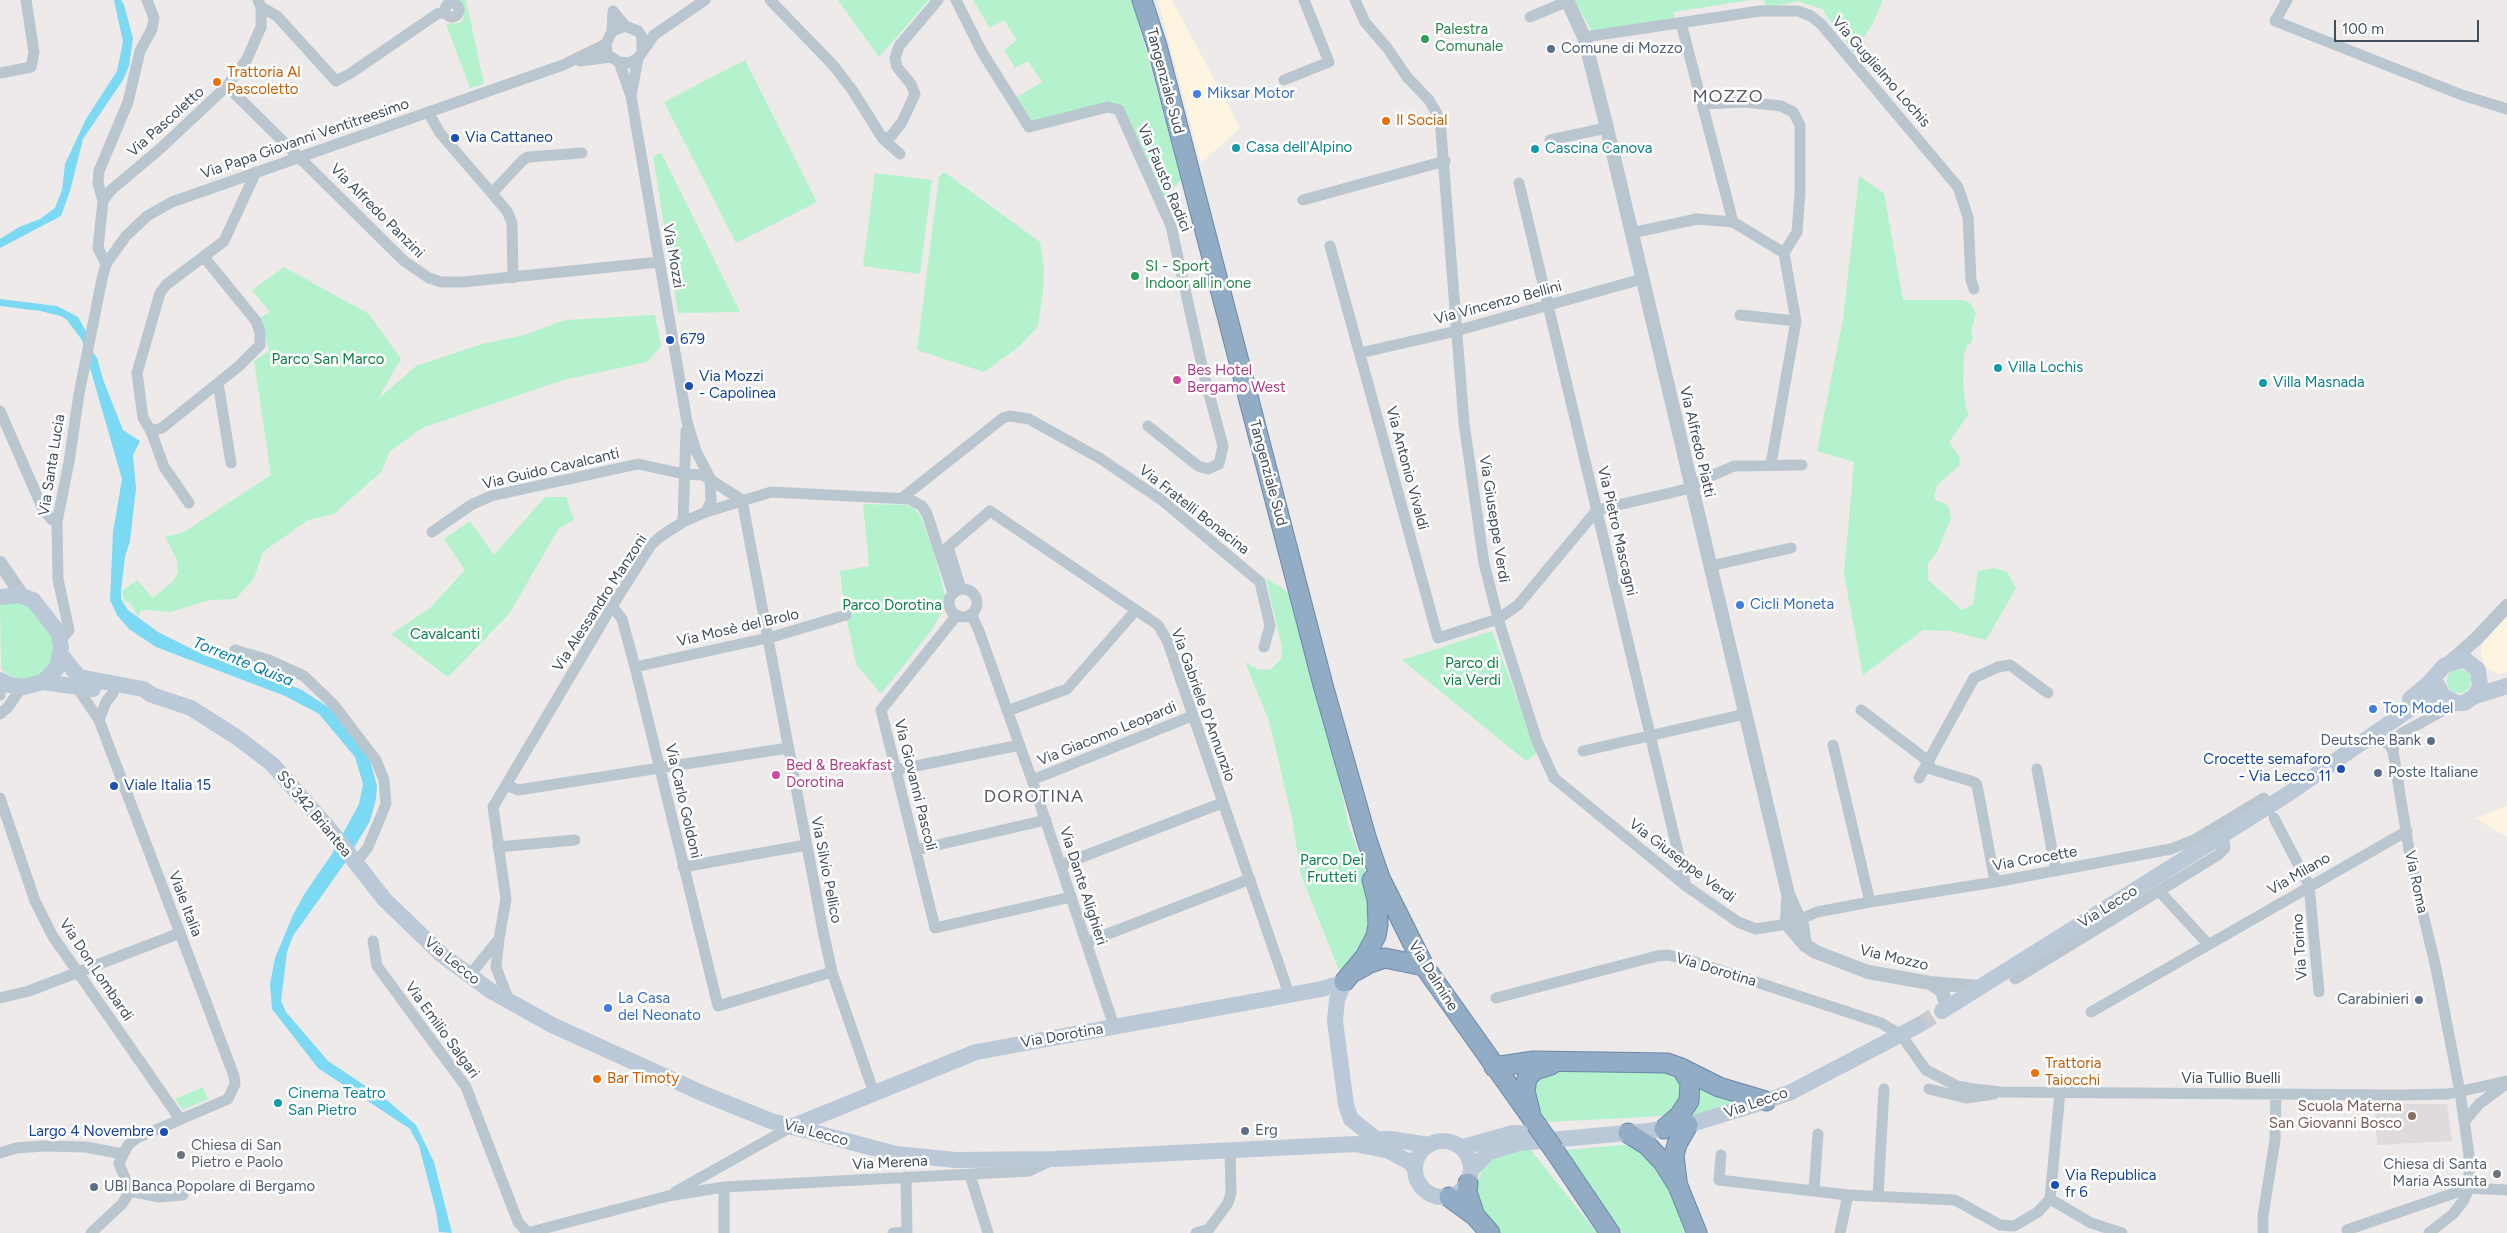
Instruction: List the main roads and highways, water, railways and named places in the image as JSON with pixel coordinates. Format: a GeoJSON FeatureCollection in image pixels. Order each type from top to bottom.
{"type":"FeatureCollection","features":[{"type":"Feature","properties":{"kind":"highway","name":"Tangenziale Sud"},"geometry":{"type":"LineString","coordinates":[[1142,0],[1157,46],[1323,685]]}},
{"type":"Feature","properties":{"kind":"highway"},"geometry":{"type":"LineString","coordinates":[[1148,0],[1157,46]]}},
{"type":"Feature","properties":{"kind":"highway"},"geometry":{"type":"LineString","coordinates":[[1323,685],[1331,732],[1350,816],[1377,899],[1378,925],[1376,936],[1365,957],[1344,982]]}},
{"type":"Feature","properties":{"kind":"highway","name":"Via Dalmine"},"geometry":{"type":"LineString","coordinates":[[1323,685],[1355,802],[1380,878],[1424,966],[1534,1121],[1609,1232]]}},
{"type":"Feature","properties":{"kind":"highway"},"geometry":{"type":"LineString","coordinates":[[1344,982],[1362,967],[1385,958],[1424,966]]}},
{"type":"Feature","properties":{"kind":"highway"},"geometry":{"type":"LineString","coordinates":[[1494,1067],[1534,1061],[1667,1063],[1719,1087],[1766,1101]]}},
{"type":"Feature","properties":{"kind":"highway"},"geometry":{"type":"LineString","coordinates":[[1534,1121],[1525,1091],[1527,1078],[1535,1070],[1542,1067],[1568,1062]]}},
{"type":"Feature","properties":{"kind":"highway"},"geometry":{"type":"LineString","coordinates":[[1664,1129],[1680,1116],[1689,1101],[1690,1082],[1681,1068]]}},
{"type":"Feature","properties":{"kind":"highway"},"geometry":{"type":"LineString","coordinates":[[1678,1186],[1674,1156],[1677,1144],[1688,1125]]}},
{"type":"Feature","properties":{"kind":"highway"},"geometry":{"type":"LineString","coordinates":[[1628,1133],[1654,1151],[1678,1186],[1697,1233]]}},
{"type":"Feature","properties":{"kind":"highway"},"geometry":{"type":"LineString","coordinates":[[1470,1176],[1467,1192],[1475,1216]]}},
{"type":"Feature","properties":{"kind":"highway"},"geometry":{"type":"LineString","coordinates":[[1449,1197],[1475,1216],[1490,1233]]}},
{"type":"Feature","properties":{"kind":"main road"},"geometry":{"type":"LineString","coordinates":[[0,597],[22,595],[39,605],[79,677],[143,689],[152,695]]}},
{"type":"Feature","properties":{"kind":"main road"},"geometry":{"type":"LineString","coordinates":[[43,682],[57,668],[61,647]]}},
{"type":"Feature","properties":{"kind":"main road"},"geometry":{"type":"LineString","coordinates":[[2507,679],[2492,679],[2467,661],[2445,666],[2438,685],[2447,698],[2470,700],[2475,696],[2507,686]]}},
{"type":"Feature","properties":{"kind":"main road","name":"Via Lecco"},"geometry":{"type":"LineString","coordinates":[[2288,794],[2340,749],[2420,691],[2445,666]]}},
{"type":"Feature","properties":{"kind":"main road"},"geometry":{"type":"LineString","coordinates":[[2475,696],[2480,686],[2477,670]]}},
{"type":"Feature","properties":{"kind":"main road"},"geometry":{"type":"LineString","coordinates":[[0,680],[9,685],[22,687],[43,682],[140,698],[152,695]]}},
{"type":"Feature","properties":{"kind":"main road","name":"SS 342 Briantea"},"geometry":{"type":"LineString","coordinates":[[152,695],[191,708],[238,738],[272,764],[331,831],[356,863]]}},
{"type":"Feature","properties":{"kind":"main road","name":"Via Lecco"},"geometry":{"type":"LineString","coordinates":[[1944,1010],[2288,794],[2424,699],[2447,698]]}},
{"type":"Feature","properties":{"kind":"main road","name":"Via Lecco"},"geometry":{"type":"LineString","coordinates":[[356,863],[384,899],[412,928],[469,976],[510,1003],[552,1025],[704,1094],[791,1127],[896,1154],[956,1160],[1054,1159],[1356,1144],[1389,1151],[1411,1163],[1415,1169]]}},
{"type":"Feature","properties":{"kind":"main road"},"geometry":{"type":"LineString","coordinates":[[1344,982],[1337,1000],[1335,1021],[1346,1105],[1351,1119],[1376,1139]]}},
{"type":"Feature","properties":{"kind":"main road","name":"Via Dorotina"},"geometry":{"type":"LineString","coordinates":[[791,1127],[976,1052],[1322,989],[1344,982]]}},
{"type":"Feature","properties":{"kind":"main road","name":"Via Lecco"},"geometry":{"type":"LineString","coordinates":[[1470,1176],[1489,1152],[1518,1143],[1628,1133],[1688,1125],[1766,1101],[1791,1092],[1919,1025]]}},
{"type":"Feature","properties":{"kind":"main road","name":"Via Lecco"},"geometry":{"type":"LineString","coordinates":[[1463,1147],[1512,1132],[1579,1136]]}},
{"type":"Feature","properties":{"kind":"main road","name":"Via Lecco"},"geometry":{"type":"LineString","coordinates":[[1356,1144],[1364,1140],[1390,1139],[1429,1145]]}},
{"type":"Feature","properties":{"kind":"main road"},"geometry":{"type":"LineString","coordinates":[[1447,1141],[1463,1147],[1469,1157],[1470,1176],[1460,1192],[1449,1197],[1432,1196],[1425,1191],[1416,1177],[1415,1169],[1418,1158],[1429,1145],[1447,1141]]}},
{"type":"Feature","properties":{"kind":"water"},"geometry":{"type":"Polygon","coordinates":[[[114,0],[121,0],[124,5],[133,38],[129,66],[123,80],[83,139],[70,191],[61,216],[0,248],[0,239],[19,227],[40,219],[55,208],[62,190],[65,164],[86,119],[117,71],[123,42],[114,0]]]}},
{"type":"Feature","properties":{"kind":"water"},"geometry":{"type":"Polygon","coordinates":[[[0,299],[57,306],[78,317],[87,333],[92,351],[97,358],[104,382],[123,430],[140,441],[133,455],[136,488],[130,541],[125,557],[121,590],[121,599],[128,610],[158,632],[206,656],[258,672],[302,690],[331,709],[367,749],[377,786],[376,799],[370,821],[345,863],[293,936],[287,952],[281,1001],[286,1012],[328,1061],[388,1101],[416,1125],[434,1162],[452,1233],[439,1232],[436,1211],[419,1146],[410,1129],[318,1068],[272,1009],[270,984],[275,958],[293,915],[305,893],[332,854],[359,804],[363,784],[355,757],[319,714],[285,696],[156,647],[129,629],[117,615],[110,600],[113,532],[122,479],[82,340],[67,320],[61,316],[40,311],[0,306],[0,299]]]}},
{"type":"Feature","properties":{"kind":"tunnel"},"geometry":{"type":"LineString","coordinates":[[1919,1025],[1942,1011]]}},
{"type":"Feature","properties":{"kind":"place","name":"Palestra Comunale"},"geometry":{"type":"Point","coordinates":[1425,39]}},
{"type":"Feature","properties":{"kind":"place","name":"Comune di Mozzo"},"geometry":{"type":"Point","coordinates":[1551,49]}},
{"type":"Feature","properties":{"kind":"place","name":"Trattoria Al Pascoletto"},"geometry":{"type":"Point","coordinates":[217,82]}},
{"type":"Feature","properties":{"kind":"place","name":"Miksar Motor"},"geometry":{"type":"Point","coordinates":[1197,94]}},
{"type":"Feature","properties":{"kind":"place","name":"Il Social"},"geometry":{"type":"Point","coordinates":[1386,121]}},
{"type":"Feature","properties":{"kind":"place","name":"Via Cattaneo"},"geometry":{"type":"Point","coordinates":[455,138]}},
{"type":"Feature","properties":{"kind":"place","name":"Casa dell'Alpino"},"geometry":{"type":"Point","coordinates":[1236,148]}},
{"type":"Feature","properties":{"kind":"place","name":"Cascina Canova"},"geometry":{"type":"Point","coordinates":[1535,149]}},
{"type":"Feature","properties":{"kind":"place","name":"SI - Sport Indoor all in one"},"geometry":{"type":"Point","coordinates":[1135,276]}},
{"type":"Feature","properties":{"kind":"place","name":"679"},"geometry":{"type":"Point","coordinates":[670,340]}},
{"type":"Feature","properties":{"kind":"place","name":"Villa Lochis"},"geometry":{"type":"Point","coordinates":[1998,368]}},
{"type":"Feature","properties":{"kind":"place","name":"Bes Hotel Bergamo West"},"geometry":{"type":"Point","coordinates":[1177,380]}},
{"type":"Feature","properties":{"kind":"place","name":"Villa Masnada"},"geometry":{"type":"Point","coordinates":[2263,383]}},
{"type":"Feature","properties":{"kind":"place","name":"Via Mozzi - Capolinea"},"geometry":{"type":"Point","coordinates":[689,386]}},
{"type":"Feature","properties":{"kind":"place","name":"Cicli Moneta"},"geometry":{"type":"Point","coordinates":[1740,605]}},
{"type":"Feature","properties":{"kind":"place","name":"Top Model"},"geometry":{"type":"Point","coordinates":[2373,709]}},
{"type":"Feature","properties":{"kind":"place","name":"Deutsche Bank"},"geometry":{"type":"Point","coordinates":[2431,741]}},
{"type":"Feature","properties":{"kind":"place","name":"Crocette semaforo - Via Lecco 11"},"geometry":{"type":"Point","coordinates":[2341,769]}},
{"type":"Feature","properties":{"kind":"place","name":"Poste Italiane"},"geometry":{"type":"Point","coordinates":[2378,773]}},
{"type":"Feature","properties":{"kind":"place","name":"Bed & Breakfast Dorotina"},"geometry":{"type":"Point","coordinates":[776,775]}},
{"type":"Feature","properties":{"kind":"place","name":"Viale Italia 15"},"geometry":{"type":"Point","coordinates":[114,786]}},
{"type":"Feature","properties":{"kind":"place","name":"Carabinieri"},"geometry":{"type":"Point","coordinates":[2419,1000]}},
{"type":"Feature","properties":{"kind":"place","name":"La Casa del Neonato"},"geometry":{"type":"Point","coordinates":[608,1008]}},
{"type":"Feature","properties":{"kind":"place","name":"Trattoria Taiocchi"},"geometry":{"type":"Point","coordinates":[2035,1073]}},
{"type":"Feature","properties":{"kind":"place","name":"Bar Timoty"},"geometry":{"type":"Point","coordinates":[597,1079]}},
{"type":"Feature","properties":{"kind":"place","name":"Cinema Teatro San Pietro"},"geometry":{"type":"Point","coordinates":[278,1103]}},
{"type":"Feature","properties":{"kind":"place","name":"Scuola Materna San Giovanni Bosco"},"geometry":{"type":"Point","coordinates":[2412,1116]}},
{"type":"Feature","properties":{"kind":"place","name":"Erg"},"geometry":{"type":"Point","coordinates":[1245,1131]}},
{"type":"Feature","properties":{"kind":"place","name":"Largo 4 Novembre"},"geometry":{"type":"Point","coordinates":[164,1132]}},
{"type":"Feature","properties":{"kind":"place","name":"Chiesa di San Pietro e Paolo"},"geometry":{"type":"Point","coordinates":[181,1155]}},
{"type":"Feature","properties":{"kind":"place","name":"Chiesa di Santa Maria Assunta"},"geometry":{"type":"Point","coordinates":[2497,1174]}},
{"type":"Feature","properties":{"kind":"place","name":"Via Republica fr 6"},"geometry":{"type":"Point","coordinates":[2055,1185]}},
{"type":"Feature","properties":{"kind":"place","name":"UBI Banca Popolare di Bergamo"},"geometry":{"type":"Point","coordinates":[94,1187]}},
{"type":"Feature","properties":{"kind":"district","name":"MOZZO"},"geometry":{"type":"Point","coordinates":[1728,97]}},
{"type":"Feature","properties":{"kind":"district","name":"DOROTINA"},"geometry":{"type":"Point","coordinates":[1034,797]}},
{"type":"Feature","properties":{"kind":"park label","name":"Parco San Marco"},"geometry":{"type":"Point","coordinates":[328,360]}},
{"type":"Feature","properties":{"kind":"park label","name":"Parco Dorotina"},"geometry":{"type":"Point","coordinates":[892,606]}},
{"type":"Feature","properties":{"kind":"park label","name":"Cavalcanti"},"geometry":{"type":"Point","coordinates":[445,635]}},
{"type":"Feature","properties":{"kind":"park label","name":"Parco di via Verdi"},"geometry":{"type":"Point","coordinates":[1472,672]}},
{"type":"Feature","properties":{"kind":"park label","name":"Parco Dei Frutteti"},"geometry":{"type":"Point","coordinates":[1332,870]}},
{"type":"Feature","properties":{"kind":"water label","name":"Torrente Quisa"},"geometry":{"type":"Point","coordinates":[243,662]}}]}
